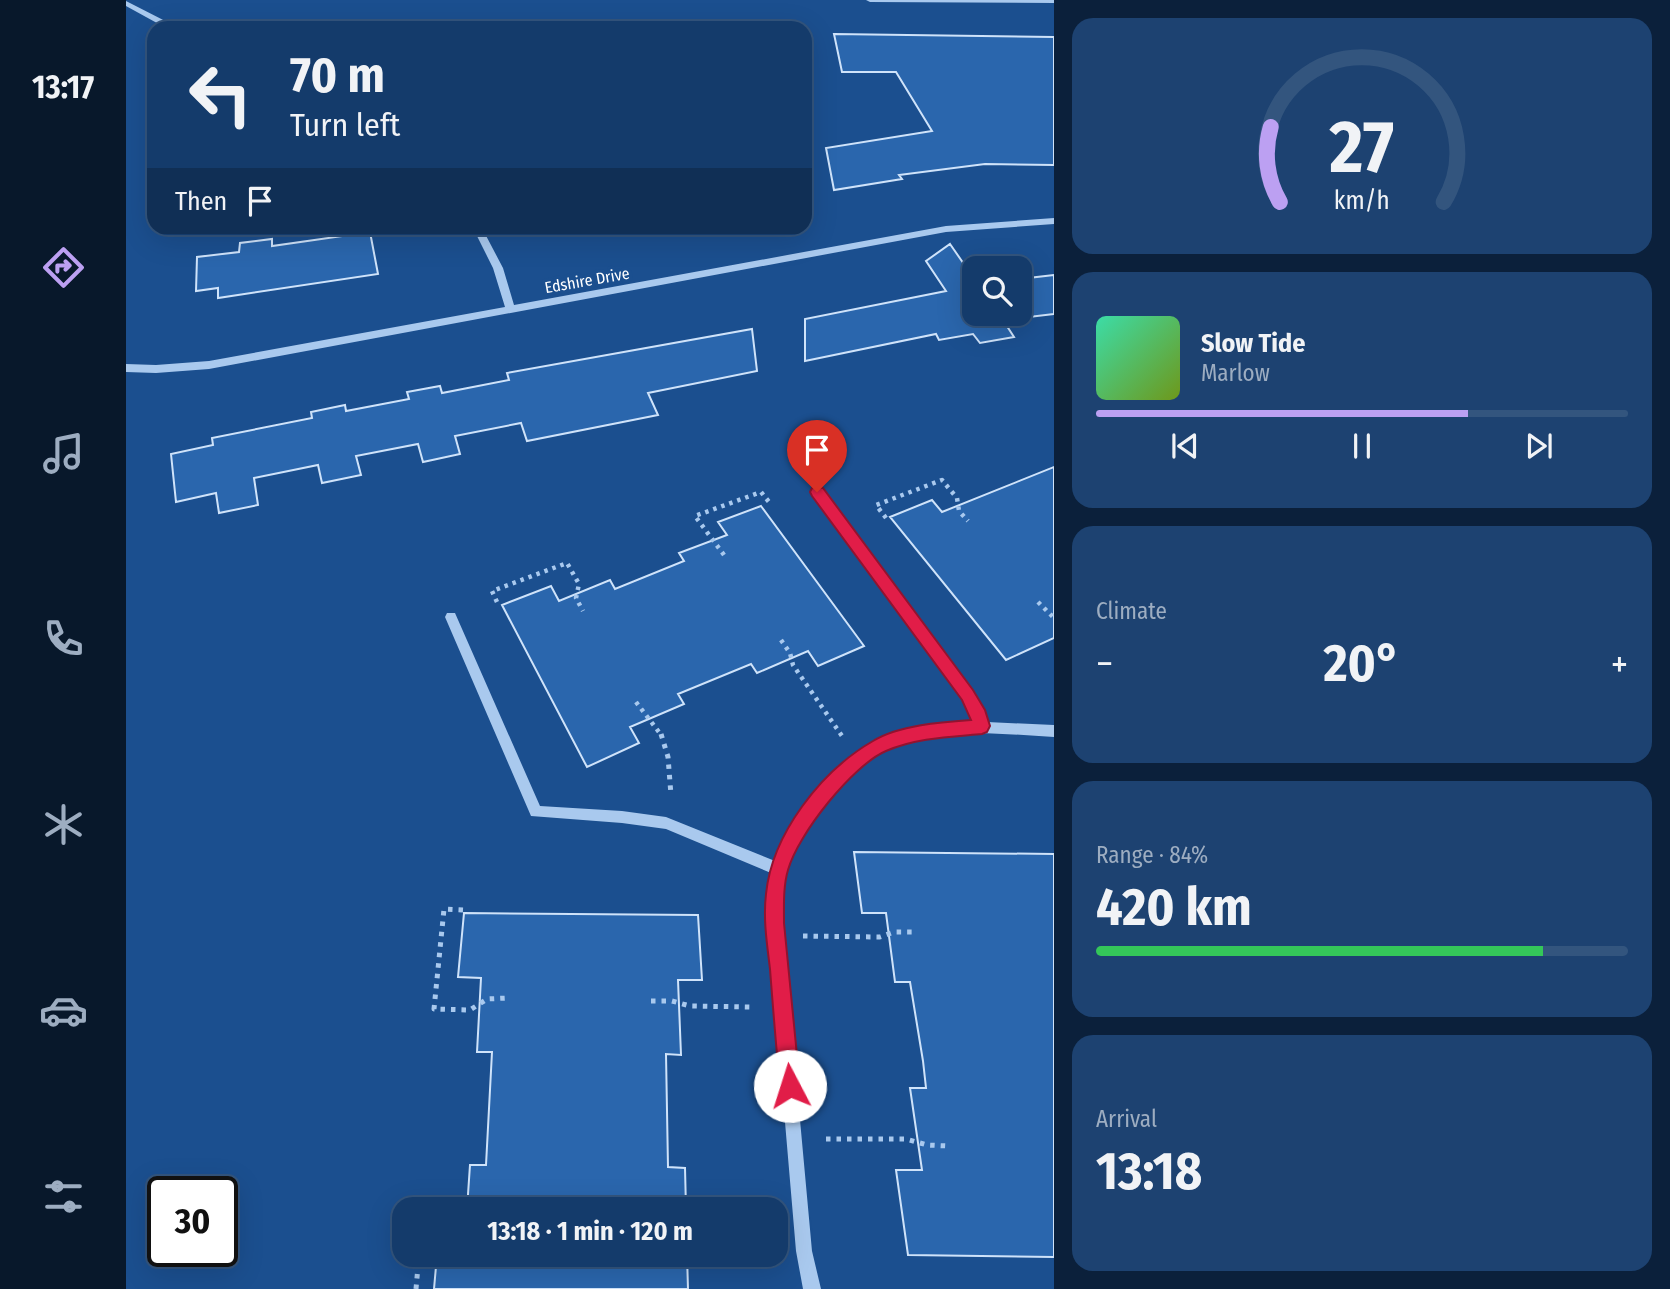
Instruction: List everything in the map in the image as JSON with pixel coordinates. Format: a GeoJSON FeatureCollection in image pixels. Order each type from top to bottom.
{"type":"FeatureCollection","features":[{"type":"Feature","properties":{"kind":"street"},"geometry":{"type":"LineString","coordinates":[[870,0],[1054,2]]}},
{"type":"Feature","properties":{"kind":"street"},"geometry":{"type":"LineString","coordinates":[[126,3],[159,21]]}},
{"type":"Feature","properties":{"kind":"street","name":"Edshire Drive"},"geometry":{"type":"LineString","coordinates":[[126,368],[209,365],[946,229],[1054,221]]}},
{"type":"Feature","properties":{"kind":"street"},"geometry":{"type":"LineString","coordinates":[[481,235],[498,268],[511,310]]}},
{"type":"Feature","properties":{"kind":"street"},"geometry":{"type":"LineString","coordinates":[[817,492],[968,695],[982,726]]}},
{"type":"Feature","properties":{"kind":"street"},"geometry":{"type":"LineString","coordinates":[[451,617],[536,812],[622,817],[666,823],[779,869]]}},
{"type":"Feature","properties":{"kind":"street"},"geometry":{"type":"LineString","coordinates":[[812,1289],[804,1251],[775,923],[779,869],[795,833],[821,798],[846,771],[879,745],[928,731],[982,726],[1053,733]]}},
{"type":"Feature","properties":{"kind":"path"},"geometry":{"type":"LineString","coordinates":[[886,518],[876,505],[942,480],[957,498],[959,511],[968,522]]}},
{"type":"Feature","properties":{"kind":"path"},"geometry":{"type":"LineString","coordinates":[[724,555],[695,516],[761,492],[769,502]]}},
{"type":"Feature","properties":{"kind":"path"},"geometry":{"type":"LineString","coordinates":[[497,601],[492,591],[567,563],[579,584],[576,598],[583,611]]}},
{"type":"Feature","properties":{"kind":"path"},"geometry":{"type":"LineString","coordinates":[[1038,602],[1054,618]]}},
{"type":"Feature","properties":{"kind":"path"},"geometry":{"type":"LineString","coordinates":[[782,640],[793,665],[845,740]]}},
{"type":"Feature","properties":{"kind":"path"},"geometry":{"type":"LineString","coordinates":[[636,702],[644,716],[654,723],[668,747],[671,800]]}},
{"type":"Feature","properties":{"kind":"path"},"geometry":{"type":"LineString","coordinates":[[463,910],[444,909],[434,1009],[470,1010],[487,999],[508,998]]}},
{"type":"Feature","properties":{"kind":"path"},"geometry":{"type":"LineString","coordinates":[[802,936],[880,937],[894,932],[914,932]]}},
{"type":"Feature","properties":{"kind":"path"},"geometry":{"type":"LineString","coordinates":[[651,1001],[672,1001],[690,1006],[752,1007]]}},
{"type":"Feature","properties":{"kind":"path"},"geometry":{"type":"LineString","coordinates":[[826,1139],[906,1139],[927,1146],[948,1146]]}},
{"type":"Feature","properties":{"kind":"path"},"geometry":{"type":"LineString","coordinates":[[416,1289],[418,1267]]}},
{"type":"Feature","properties":{"kind":"building"},"geometry":{"type":"Polygon","coordinates":[[[834,34],[1054,37],[1054,165],[985,164],[899,175],[902,179],[834,190],[826,148],[932,131],[896,72],[842,72],[834,34]]]}},
{"type":"Feature","properties":{"kind":"building"},"geometry":{"type":"Polygon","coordinates":[[[349,235],[371,235],[378,274],[218,298],[218,288],[196,291],[197,257],[239,252],[240,243],[272,239],[272,246],[349,235]]]}},
{"type":"Feature","properties":{"kind":"building"},"geometry":{"type":"Polygon","coordinates":[[[950,244],[962,261],[962,326],[1007,326],[1014,337],[980,343],[973,334],[939,340],[936,334],[805,361],[805,319],[946,291],[926,261],[950,244]]]}},
{"type":"Feature","properties":{"kind":"building"},"geometry":{"type":"Polygon","coordinates":[[[1054,275],[1054,314],[1032,317],[1032,278],[1054,275]]]}},
{"type":"Feature","properties":{"kind":"building"},"geometry":{"type":"Polygon","coordinates":[[[752,329],[757,371],[648,393],[658,415],[527,441],[521,423],[455,436],[460,454],[423,462],[418,444],[356,456],[361,475],[322,483],[318,465],[254,478],[258,505],[219,513],[216,493],[176,502],[171,454],[213,445],[212,438],[312,418],[311,412],[345,405],[346,411],[409,399],[407,392],[440,386],[442,393],[509,380],[507,373],[752,329]]]}},
{"type":"Feature","properties":{"kind":"building"},"geometry":{"type":"Polygon","coordinates":[[[1054,467],[1054,638],[1006,660],[890,517],[932,500],[942,512],[1054,467]]]}},
{"type":"Feature","properties":{"kind":"building"},"geometry":{"type":"Polygon","coordinates":[[[761,506],[864,646],[818,666],[808,651],[757,673],[751,664],[678,694],[684,704],[630,727],[639,743],[587,767],[502,605],[551,586],[559,601],[610,580],[615,589],[684,561],[679,553],[727,535],[718,522],[761,506]]]}},
{"type":"Feature","properties":{"kind":"building"},"geometry":{"type":"Polygon","coordinates":[[[854,852],[1054,854],[1054,1257],[908,1255],[896,1170],[922,1170],[910,1088],[926,1088],[923,1061],[910,982],[895,982],[886,913],[862,913],[854,852]]]}},
{"type":"Feature","properties":{"kind":"building"},"geometry":{"type":"Polygon","coordinates":[[[464,913],[698,915],[702,980],[678,980],[681,1055],[666,1054],[668,1167],[685,1168],[686,1197],[468,1197],[470,1165],[486,1165],[492,1052],[477,1052],[481,978],[458,977],[464,913]]]}},
{"type":"Feature","properties":{"kind":"building"},"geometry":{"type":"Polygon","coordinates":[[[436,1267],[687,1267],[688,1289],[434,1289],[436,1267]]]}},
{"type":"Feature","properties":{"kind":"route"},"geometry":{"type":"LineString","coordinates":[[790,1086],[775,923],[775,896],[779,869],[795,833],[821,798],[846,771],[879,745],[928,731],[982,726],[968,695],[817,492]]}}]}
